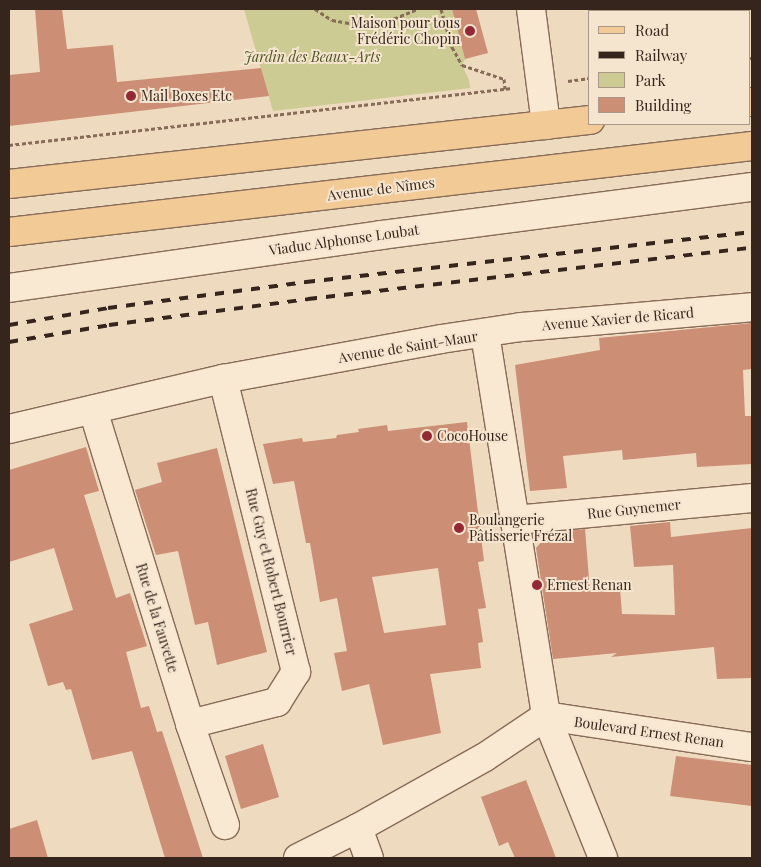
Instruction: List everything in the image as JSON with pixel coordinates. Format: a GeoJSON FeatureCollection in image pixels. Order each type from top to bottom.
{"type":"FeatureCollection","features":[{"type":"Feature","properties":{"kind":"main road"},"geometry":{"type":"LineString","coordinates":[[9,184],[588,120]]}},
{"type":"Feature","properties":{"kind":"main road","name":"Avenue de Nîmes"},"geometry":{"type":"LineString","coordinates":[[9,232],[752,146]]}},
{"type":"Feature","properties":{"kind":"street"},"geometry":{"type":"LineString","coordinates":[[531,9],[546,125]]}},
{"type":"Feature","properties":{"kind":"street","name":"Viaduc Alphonse Loubat"},"geometry":{"type":"LineString","coordinates":[[9,288],[381,235],[752,187]]}},
{"type":"Feature","properties":{"kind":"street","name":"Avenue Xavier de Ricard"},"geometry":{"type":"LineString","coordinates":[[485,334],[521,327],[752,306]]}},
{"type":"Feature","properties":{"kind":"street","name":"Avenue de Saint-Maur"},"geometry":{"type":"LineString","coordinates":[[9,429],[223,379],[441,339],[485,334],[546,716],[604,858]]}},
{"type":"Feature","properties":{"kind":"street","name":"Rue Guy et Robert Bourrier"},"geometry":{"type":"LineString","coordinates":[[190,724],[276,702],[296,672],[223,379]]}},
{"type":"Feature","properties":{"kind":"street","name":"Rue de la Fauvette"},"geometry":{"type":"LineString","coordinates":[[93,410],[190,724],[225,825]]}},
{"type":"Feature","properties":{"kind":"street","name":"Rue Guynemer"},"geometry":{"type":"LineString","coordinates":[[515,520],[752,498]]}},
{"type":"Feature","properties":{"kind":"street"},"geometry":{"type":"LineString","coordinates":[[298,858],[358,828],[485,757],[546,716]]}},
{"type":"Feature","properties":{"kind":"street","name":"Boulevard Ernest Renan"},"geometry":{"type":"LineString","coordinates":[[546,716],[752,747]]}},
{"type":"Feature","properties":{"kind":"street"},"geometry":{"type":"LineString","coordinates":[[358,828],[369,858]]}},
{"type":"Feature","properties":{"kind":"path"},"geometry":{"type":"LineString","coordinates":[[315,9],[332,20],[354,24],[388,21],[417,9]]}},
{"type":"Feature","properties":{"kind":"path"},"geometry":{"type":"LineString","coordinates":[[9,145],[505,89],[504,79],[462,65],[452,47],[441,9]]}},
{"type":"Feature","properties":{"kind":"green space","name":"Jardin des Beaux-Arts"},"geometry":{"type":"Polygon","coordinates":[[[244,9],[452,9],[465,59],[462,65],[469,80],[470,88],[273,111],[244,9]]]}},
{"type":"Feature","properties":{"kind":"building"},"geometry":{"type":"Polygon","coordinates":[[[35,9],[62,9],[67,49],[113,45],[117,82],[261,68],[269,96],[9,126],[9,75],[40,72],[35,9]]]}},
{"type":"Feature","properties":{"kind":"building","name":"Maison pour tous Frédéric Chopin"},"geometry":{"type":"Polygon","coordinates":[[[452,9],[476,9],[488,53],[465,59],[452,9]]]}},
{"type":"Feature","properties":{"kind":"building"},"geometry":{"type":"Polygon","coordinates":[[[752,323],[752,369],[743,370],[745,416],[752,416],[752,464],[697,467],[696,453],[623,460],[622,450],[563,456],[567,488],[530,491],[515,365],[600,350],[599,338],[752,323]]]}},
{"type":"Feature","properties":{"kind":"building"},"geometry":{"type":"Polygon","coordinates":[[[467,422],[484,561],[478,562],[486,608],[478,609],[483,642],[478,643],[481,668],[430,674],[441,733],[383,745],[369,684],[342,691],[334,653],[347,651],[337,598],[320,602],[310,543],[306,543],[294,481],[273,484],[263,444],[302,438],[303,442],[336,438],[337,435],[359,432],[358,429],[387,425],[388,431],[467,422]],[[438,568],[372,577],[384,633],[446,625],[438,568]]]}},
{"type":"Feature","properties":{"kind":"building"},"geometry":{"type":"Polygon","coordinates":[[[86,447],[99,491],[84,495],[116,598],[130,593],[147,646],[126,652],[141,708],[149,706],[157,732],[162,731],[203,858],[165,858],[132,751],[92,760],[71,689],[66,690],[63,682],[48,686],[29,624],[73,610],[54,548],[9,562],[9,470],[86,447]]]}},
{"type":"Feature","properties":{"kind":"building"},"geometry":{"type":"Polygon","coordinates":[[[217,448],[267,652],[217,665],[208,622],[195,625],[178,551],[156,555],[135,490],[162,482],[157,463],[217,448]]]}},
{"type":"Feature","properties":{"kind":"building"},"geometry":{"type":"Polygon","coordinates":[[[670,522],[671,537],[752,528],[752,678],[717,679],[714,647],[611,657],[617,653],[553,659],[536,548],[549,533],[585,529],[590,591],[620,588],[622,614],[675,615],[673,565],[634,567],[630,526],[670,522]]]}},
{"type":"Feature","properties":{"kind":"building"},"geometry":{"type":"Polygon","coordinates":[[[263,744],[279,797],[241,809],[225,756],[263,744]]]}},
{"type":"Feature","properties":{"kind":"building"},"geometry":{"type":"Polygon","coordinates":[[[676,756],[752,765],[752,806],[670,796],[676,756]]]}},
{"type":"Feature","properties":{"kind":"building"},"geometry":{"type":"Polygon","coordinates":[[[526,780],[556,858],[515,858],[508,842],[499,846],[481,797],[526,780]]]}},
{"type":"Feature","properties":{"kind":"building"},"geometry":{"type":"Polygon","coordinates":[[[37,820],[48,858],[9,858],[9,829],[37,820]]]}},
{"type":"Feature","properties":{"kind":"railway"},"geometry":{"type":"LineString","coordinates":[[9,325],[108,308],[306,282],[752,232]]}},
{"type":"Feature","properties":{"kind":"railway"},"geometry":{"type":"LineString","coordinates":[[9,342],[109,325],[308,299],[752,248]]}},
{"type":"Feature","properties":{"kind":"place","name":"Maison pour tous Frédéric Chopin"},"geometry":{"type":"Point","coordinates":[470,31]}},
{"type":"Feature","properties":{"kind":"place","name":"Mail Boxes Etc"},"geometry":{"type":"Point","coordinates":[131,96]}},
{"type":"Feature","properties":{"kind":"place","name":"CocoHouse"},"geometry":{"type":"Point","coordinates":[427,436]}},
{"type":"Feature","properties":{"kind":"place","name":"Boulangerie Pâtisserie Frézal"},"geometry":{"type":"Point","coordinates":[459,528]}},
{"type":"Feature","properties":{"kind":"place","name":"Ernest Renan"},"geometry":{"type":"Point","coordinates":[537,585]}}]}
